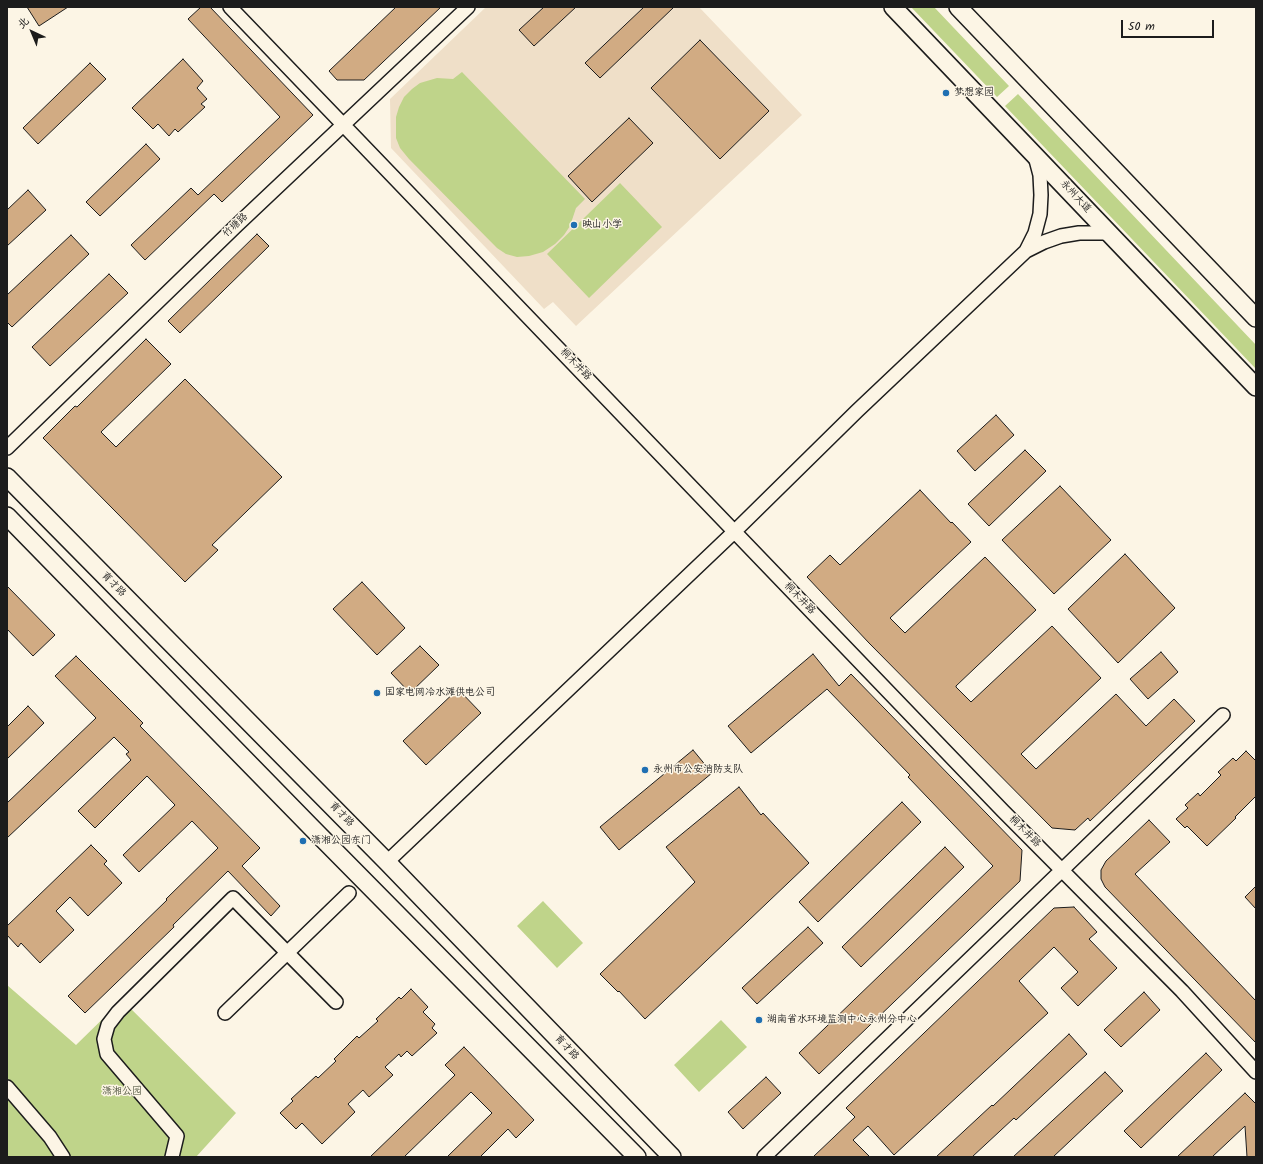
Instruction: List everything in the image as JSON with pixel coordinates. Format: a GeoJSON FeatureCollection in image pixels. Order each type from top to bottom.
{"type":"FeatureCollection","features":[{"type":"Feature","properties":{"kind":"main road","name":"永州大道"},"geometry":{"type":"LineString","coordinates":[[893,7],[1256,387]]}},
{"type":"Feature","properties":{"kind":"main road"},"geometry":{"type":"LineString","coordinates":[[958,7],[1256,318]]}},
{"type":"Feature","properties":{"kind":"main road","name":"育才路"},"geometry":{"type":"LineString","coordinates":[[7,476],[387,862],[672,1157]]}},
{"type":"Feature","properties":{"kind":"main road"},"geometry":{"type":"LineString","coordinates":[[7,516],[637,1157]]}},
{"type":"Feature","properties":{"kind":"street","name":"桐木井路"},"geometry":{"type":"LineString","coordinates":[[230,7],[994,802],[1176,985],[1256,1072]]}},
{"type":"Feature","properties":{"kind":"street","name":"竹塘路"},"geometry":{"type":"LineString","coordinates":[[7,448],[237,225],[468,7]]}},
{"type":"Feature","properties":{"kind":"street"},"geometry":{"type":"LineString","coordinates":[[1026,251],[1035,233],[1040,214],[1042,195],[1040,176],[1035,154]]}},
{"type":"Feature","properties":{"kind":"street"},"geometry":{"type":"LineString","coordinates":[[387,862],[734,532],[863,406],[1026,251],[1061,236],[1079,233],[1109,233]]}},
{"type":"Feature","properties":{"kind":"street"},"geometry":{"type":"LineString","coordinates":[[764,1157],[1223,715]]}},
{"type":"Feature","properties":{"kind":"street"},"geometry":{"type":"LineString","coordinates":[[225,1013],[349,893]]}},
{"type":"Feature","properties":{"kind":"street"},"geometry":{"type":"LineString","coordinates":[[172,1157],[177,1136],[107,1054],[104,1039],[108,1025],[118,1012],[233,898],[336,1002]]}},
{"type":"Feature","properties":{"kind":"street"},"geometry":{"type":"LineString","coordinates":[[7,1087],[50,1137],[63,1157]]}},
{"type":"Feature","properties":{"kind":"shaded area","name":"映山小学"},"geometry":{"type":"Polygon","coordinates":[[[486,7],[699,7],[802,115],[576,326],[553,302],[544,309],[391,148],[390,99],[486,7]]]}},
{"type":"Feature","properties":{"kind":"green space"},"geometry":{"type":"Polygon","coordinates":[[[911,7],[934,7],[1009,86],[997,97],[911,7]]]}},
{"type":"Feature","properties":{"kind":"green space"},"geometry":{"type":"Polygon","coordinates":[[[462,72],[585,199],[576,208],[570,226],[564,235],[555,244],[543,252],[529,256],[517,257],[506,254],[497,248],[400,148],[396,138],[396,117],[404,97],[420,83],[437,78],[453,79],[462,72]]]}},
{"type":"Feature","properties":{"kind":"green space"},"geometry":{"type":"Polygon","coordinates":[[[1018,94],[1256,345],[1256,369],[1005,106],[1018,94]]]}},
{"type":"Feature","properties":{"kind":"green space"},"geometry":{"type":"Polygon","coordinates":[[[620,183],[662,227],[589,298],[547,254],[620,183]]]}},
{"type":"Feature","properties":{"kind":"green space"},"geometry":{"type":"Polygon","coordinates":[[[543,901],[583,943],[557,968],[517,926],[543,901]]]}},
{"type":"Feature","properties":{"kind":"green space","name":"潇湘公园"},"geometry":{"type":"Polygon","coordinates":[[[7,985],[76,1045],[122,1000],[236,1113],[196,1157],[7,1157],[7,985]]]}},
{"type":"Feature","properties":{"kind":"green space"},"geometry":{"type":"Polygon","coordinates":[[[721,1020],[747,1047],[699,1092],[674,1065],[721,1020]]]}},
{"type":"Feature","properties":{"kind":"building"},"geometry":{"type":"Polygon","coordinates":[[[27,7],[68,7],[39,26],[27,7]]]}},
{"type":"Feature","properties":{"kind":"building"},"geometry":{"type":"Polygon","coordinates":[[[201,7],[210,7],[313,115],[222,202],[214,194],[145,260],[131,245],[191,188],[198,195],[280,117],[188,19],[201,7]]]}},
{"type":"Feature","properties":{"kind":"building"},"geometry":{"type":"Polygon","coordinates":[[[396,7],[441,7],[364,80],[337,80],[329,71],[396,7]]]}},
{"type":"Feature","properties":{"kind":"building"},"geometry":{"type":"Polygon","coordinates":[[[544,7],[576,7],[534,46],[519,30],[544,7]]]}},
{"type":"Feature","properties":{"kind":"building"},"geometry":{"type":"Polygon","coordinates":[[[644,7],[674,7],[600,78],[585,63],[644,7]]]}},
{"type":"Feature","properties":{"kind":"building"},"geometry":{"type":"Polygon","coordinates":[[[700,40],[769,111],[720,159],[651,88],[700,40]]]}},
{"type":"Feature","properties":{"kind":"building"},"geometry":{"type":"Polygon","coordinates":[[[183,59],[203,81],[197,88],[207,99],[201,104],[205,107],[178,132],[175,129],[169,136],[158,124],[153,129],[132,108],[183,59]]]}},
{"type":"Feature","properties":{"kind":"building"},"geometry":{"type":"Polygon","coordinates":[[[90,63],[106,79],[38,144],[23,128],[90,63]]]}},
{"type":"Feature","properties":{"kind":"building"},"geometry":{"type":"Polygon","coordinates":[[[629,118],[653,143],[592,202],[568,176],[629,118]]]}},
{"type":"Feature","properties":{"kind":"building"},"geometry":{"type":"Polygon","coordinates":[[[146,144],[160,159],[100,216],[86,202],[146,144]]]}},
{"type":"Feature","properties":{"kind":"building"},"geometry":{"type":"Polygon","coordinates":[[[28,190],[46,210],[7,246],[7,210],[28,190]]]}},
{"type":"Feature","properties":{"kind":"building"},"geometry":{"type":"Polygon","coordinates":[[[257,234],[269,246],[180,333],[168,321],[257,234]]]}},
{"type":"Feature","properties":{"kind":"building"},"geometry":{"type":"Polygon","coordinates":[[[71,235],[89,254],[12,327],[7,322],[7,295],[71,235]]]}},
{"type":"Feature","properties":{"kind":"building"},"geometry":{"type":"Polygon","coordinates":[[[109,274],[128,293],[50,366],[32,347],[109,274]]]}},
{"type":"Feature","properties":{"kind":"building"},"geometry":{"type":"Polygon","coordinates":[[[146,339],[171,364],[101,432],[116,447],[185,379],[282,477],[212,545],[218,550],[185,582],[43,438],[75,406],[77,407],[146,339]]]}},
{"type":"Feature","properties":{"kind":"building"},"geometry":{"type":"Polygon","coordinates":[[[996,415],[1014,435],[975,471],[957,451],[996,415]]]}},
{"type":"Feature","properties":{"kind":"building"},"geometry":{"type":"Polygon","coordinates":[[[1025,450],[1046,471],[989,526],[968,504],[1025,450]]]}},
{"type":"Feature","properties":{"kind":"building"},"geometry":{"type":"Polygon","coordinates":[[[1060,486],[1111,540],[1054,594],[1002,540],[1060,486]]]}},
{"type":"Feature","properties":{"kind":"building"},"geometry":{"type":"Polygon","coordinates":[[[920,490],[971,542],[890,618],[905,633],[985,557],[1036,610],[956,687],[971,702],[1052,626],[1101,678],[1021,754],[1036,769],[1116,694],[1146,726],[1174,699],[1195,721],[1090,821],[1088,818],[1075,830],[1052,828],[869,643],[807,577],[830,555],[840,565],[920,490]]]}},
{"type":"Feature","properties":{"kind":"building"},"geometry":{"type":"Polygon","coordinates":[[[1125,554],[1175,608],[1118,663],[1068,609],[1125,554]]]}},
{"type":"Feature","properties":{"kind":"building"},"geometry":{"type":"Polygon","coordinates":[[[362,582],[405,628],[377,655],[333,609],[362,582]]]}},
{"type":"Feature","properties":{"kind":"building"},"geometry":{"type":"Polygon","coordinates":[[[7,586],[55,635],[33,656],[7,629],[7,586]]]}},
{"type":"Feature","properties":{"kind":"building"},"geometry":{"type":"Polygon","coordinates":[[[420,646],[439,665],[410,693],[391,673],[420,646]]]}},
{"type":"Feature","properties":{"kind":"building"},"geometry":{"type":"Polygon","coordinates":[[[1161,652],[1178,672],[1148,699],[1130,679],[1161,652]]]}},
{"type":"Feature","properties":{"kind":"building"},"geometry":{"type":"Polygon","coordinates":[[[813,654],[839,686],[851,674],[1022,850],[1020,881],[819,1074],[799,1053],[993,866],[908,777],[910,775],[827,689],[751,753],[728,726],[813,654]]]}},
{"type":"Feature","properties":{"kind":"building"},"geometry":{"type":"Polygon","coordinates":[[[76,656],[143,723],[140,726],[260,848],[242,866],[280,906],[271,916],[228,871],[173,925],[174,927],[85,1013],[68,996],[218,848],[192,821],[139,872],[123,855],[175,805],[147,776],[95,828],[78,811],[131,760],[126,754],[129,752],[114,737],[7,838],[7,803],[96,718],[55,676],[76,656]]]}},
{"type":"Feature","properties":{"kind":"building"},"geometry":{"type":"Polygon","coordinates":[[[458,689],[481,713],[426,765],[403,741],[458,689]]]}},
{"type":"Feature","properties":{"kind":"building"},"geometry":{"type":"Polygon","coordinates":[[[28,706],[44,723],[7,759],[7,727],[28,706]]]}},
{"type":"Feature","properties":{"kind":"building"},"geometry":{"type":"Polygon","coordinates":[[[693,750],[712,773],[619,850],[600,827],[693,750]]]}},
{"type":"Feature","properties":{"kind":"building"},"geometry":{"type":"Polygon","coordinates":[[[1246,751],[1256,761],[1256,796],[1207,846],[1187,826],[1185,828],[1176,819],[1188,808],[1185,805],[1198,793],[1200,796],[1221,775],[1218,772],[1233,758],[1236,761],[1246,751]]]}},
{"type":"Feature","properties":{"kind":"building"},"geometry":{"type":"Polygon","coordinates":[[[739,787],[761,815],[763,813],[809,863],[645,1019],[619,991],[618,992],[600,974],[695,882],[666,847],[739,787]]]}},
{"type":"Feature","properties":{"kind":"building"},"geometry":{"type":"Polygon","coordinates":[[[902,802],[921,822],[818,922],[799,902],[902,802]]]}},
{"type":"Feature","properties":{"kind":"building"},"geometry":{"type":"Polygon","coordinates":[[[1149,820],[1170,842],[1135,874],[1256,1001],[1256,1043],[1105,887],[1101,879],[1101,870],[1106,861],[1149,820]]]}},
{"type":"Feature","properties":{"kind":"building"},"geometry":{"type":"Polygon","coordinates":[[[91,845],[107,861],[104,864],[122,883],[88,916],[70,897],[56,911],[74,930],[40,963],[21,943],[18,947],[7,935],[7,926],[91,845]]]}},
{"type":"Feature","properties":{"kind":"building"},"geometry":{"type":"Polygon","coordinates":[[[945,847],[964,867],[861,967],[842,947],[945,847]]]}},
{"type":"Feature","properties":{"kind":"building"},"geometry":{"type":"Polygon","coordinates":[[[1256,886],[1256,909],[1245,897],[1256,886]]]}},
{"type":"Feature","properties":{"kind":"building"},"geometry":{"type":"Polygon","coordinates":[[[1074,907],[1097,932],[1089,939],[1117,968],[1078,1006],[1061,988],[1078,972],[1054,947],[1019,981],[1048,1013],[894,1155],[868,1126],[853,1140],[870,1157],[813,1157],[855,1117],[846,1108],[1054,908],[1074,907]]]}},
{"type":"Feature","properties":{"kind":"building"},"geometry":{"type":"Polygon","coordinates":[[[808,927],[823,943],[757,1004],[742,988],[808,927]]]}},
{"type":"Feature","properties":{"kind":"building"},"geometry":{"type":"Polygon","coordinates":[[[411,989],[428,1007],[423,1012],[435,1024],[432,1028],[437,1033],[412,1056],[407,1051],[401,1057],[399,1054],[385,1067],[393,1075],[369,1097],[363,1090],[348,1104],[355,1112],[322,1144],[302,1123],[296,1129],[280,1113],[293,1101],[291,1099],[316,1076],[318,1078],[336,1061],[334,1059],[357,1036],[359,1038],[378,1021],[376,1019],[399,997],[401,999],[411,989]]]}},
{"type":"Feature","properties":{"kind":"building"},"geometry":{"type":"Polygon","coordinates":[[[1144,992],[1160,1010],[1121,1047],[1104,1030],[1144,992]]]}},
{"type":"Feature","properties":{"kind":"building"},"geometry":{"type":"Polygon","coordinates":[[[1069,1034],[1087,1054],[1016,1120],[1014,1118],[972,1157],[936,1157],[992,1105],[993,1106],[1069,1034]]]}},
{"type":"Feature","properties":{"kind":"building"},"geometry":{"type":"Polygon","coordinates":[[[464,1047],[534,1120],[516,1138],[508,1129],[480,1157],[447,1157],[492,1113],[471,1092],[404,1157],[370,1157],[455,1075],[445,1065],[464,1047]]]}},
{"type":"Feature","properties":{"kind":"building"},"geometry":{"type":"Polygon","coordinates":[[[1206,1053],[1222,1070],[1141,1148],[1124,1131],[1206,1053]]]}},
{"type":"Feature","properties":{"kind":"building"},"geometry":{"type":"Polygon","coordinates":[[[1105,1072],[1123,1091],[1053,1157],[1013,1157],[1105,1072]]]}},
{"type":"Feature","properties":{"kind":"building"},"geometry":{"type":"Polygon","coordinates":[[[766,1077],[781,1093],[743,1129],[728,1112],[766,1077]]]}},
{"type":"Feature","properties":{"kind":"building"},"geometry":{"type":"Polygon","coordinates":[[[1245,1093],[1256,1104],[1256,1157],[1247,1157],[1245,1126],[1212,1157],[1177,1157],[1245,1093]]]}},
{"type":"Feature","properties":{"kind":"place","name":"梦想家园"},"geometry":{"type":"Point","coordinates":[946,93]}},
{"type":"Feature","properties":{"kind":"place","name":"映山小学"},"geometry":{"type":"Point","coordinates":[574,225]}},
{"type":"Feature","properties":{"kind":"place","name":"国家电网冷水滩供电公司"},"geometry":{"type":"Point","coordinates":[377,693]}},
{"type":"Feature","properties":{"kind":"place","name":"永州市公安消防支队"},"geometry":{"type":"Point","coordinates":[645,770]}},
{"type":"Feature","properties":{"kind":"place","name":"潇湘公园东门"},"geometry":{"type":"Point","coordinates":[303,841]}},
{"type":"Feature","properties":{"kind":"place","name":"湖南省水环境监测中心永州分中心"},"geometry":{"type":"Point","coordinates":[759,1020]}}]}
